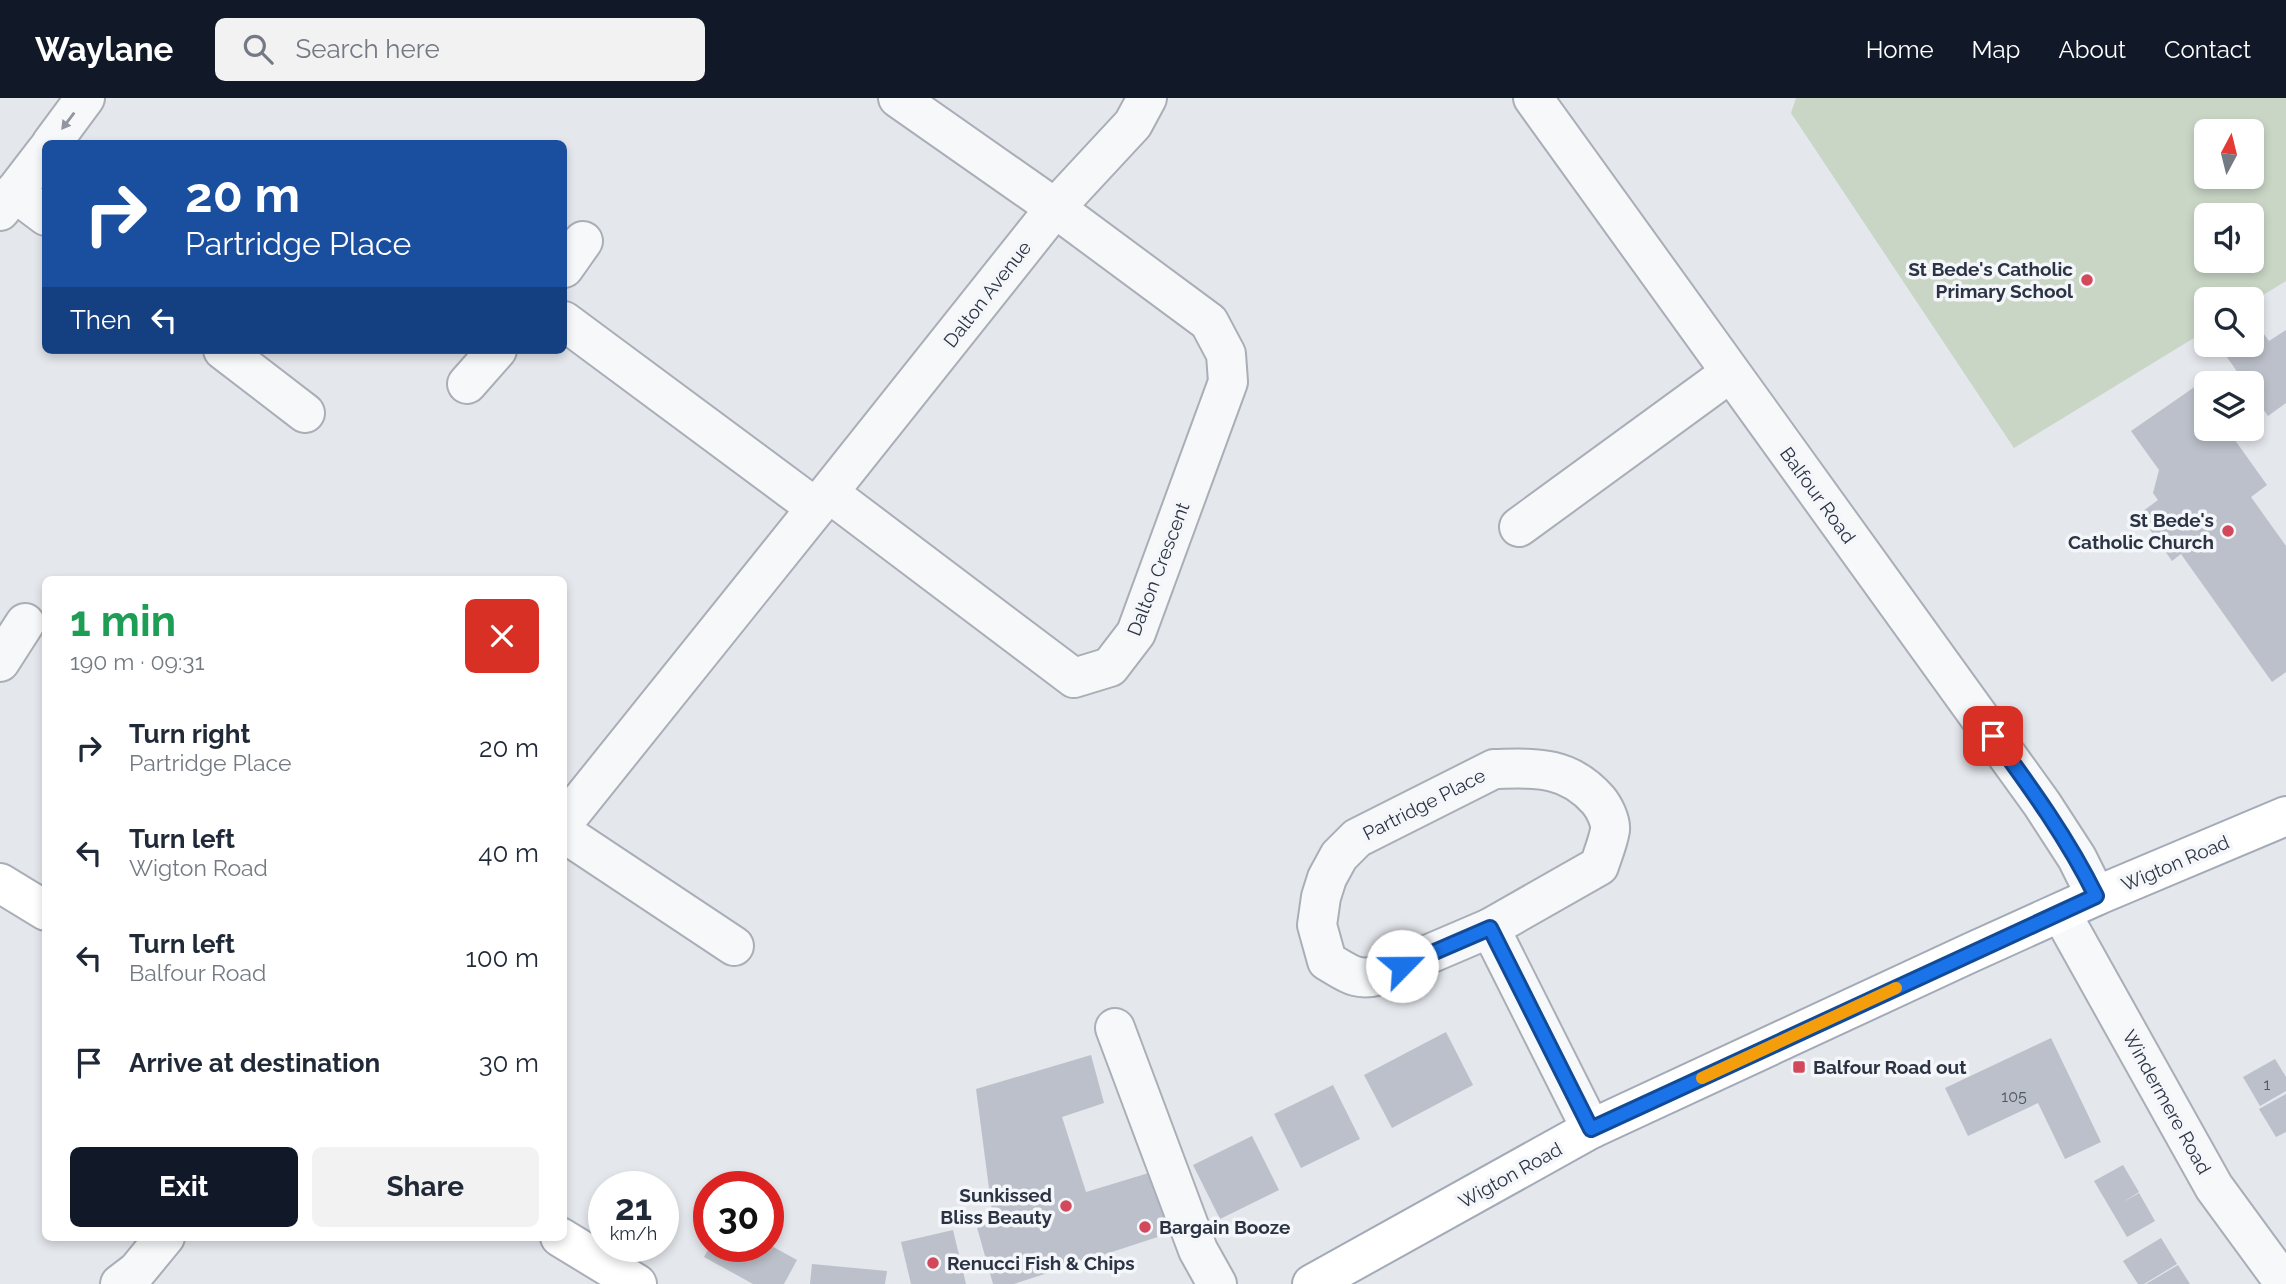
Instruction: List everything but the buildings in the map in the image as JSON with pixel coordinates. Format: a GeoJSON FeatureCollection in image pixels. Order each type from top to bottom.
{"type":"FeatureCollection","features":[{"type":"Feature","properties":{"kind":"main road","name":"Wigton Road"},"geometry":{"type":"LineString","coordinates":[[1312,1284],[1591,1129],[2096,896],[2286,816]]}},
{"type":"Feature","properties":{"kind":"main road"},"geometry":{"type":"LineString","coordinates":[[0,883],[42,909]]}},
{"type":"Feature","properties":{"kind":"main road"},"geometry":{"type":"LineString","coordinates":[[567,1241],[637,1284]]}},
{"type":"Feature","properties":{"kind":"street"},"geometry":{"type":"LineString","coordinates":[[54,140],[85,98]]}},
{"type":"Feature","properties":{"kind":"street"},"geometry":{"type":"LineString","coordinates":[[898,98],[1055,208]]}},
{"type":"Feature","properties":{"kind":"street","name":"Dalton Avenue"},"geometry":{"type":"LineString","coordinates":[[567,818],[1055,208],[1133,124],[1147,98]]}},
{"type":"Feature","properties":{"kind":"street","name":"Balfour Road"},"geometry":{"type":"LineString","coordinates":[[1533,98],[2042,804],[2077,858],[2096,896]]}},
{"type":"Feature","properties":{"kind":"street"},"geometry":{"type":"LineString","coordinates":[[42,156],[7,201],[42,214]]}},
{"type":"Feature","properties":{"kind":"street","name":"Dalton Crescent"},"geometry":{"type":"LineString","coordinates":[[823,500],[1074,678],[1110,667],[1136,633],[1228,382],[1226,354],[1209,322],[1055,208]]}},
{"type":"Feature","properties":{"kind":"street"},"geometry":{"type":"LineString","coordinates":[[567,323],[823,500]]}},
{"type":"Feature","properties":{"kind":"street"},"geometry":{"type":"LineString","coordinates":[[228,354],[305,413]]}},
{"type":"Feature","properties":{"kind":"street"},"geometry":{"type":"LineString","coordinates":[[467,384],[493,354]]}},
{"type":"Feature","properties":{"kind":"street"},"geometry":{"type":"LineString","coordinates":[[1518,527],[1730,373]]}},
{"type":"Feature","properties":{"kind":"street"},"geometry":{"type":"LineString","coordinates":[[0,662],[25,623]]}},
{"type":"Feature","properties":{"kind":"street","name":"Partridge Place"},"geometry":{"type":"LineString","coordinates":[[1494,769],[1546,770],[1574,778],[1603,804],[1610,827],[1599,866],[1490,928],[1368,979],[1353,977],[1327,961],[1317,925],[1327,878],[1339,856],[1357,838],[1494,769]]}},
{"type":"Feature","properties":{"kind":"street"},"geometry":{"type":"LineString","coordinates":[[567,835],[734,946]]}},
{"type":"Feature","properties":{"kind":"street","name":"Windermere Road"},"geometry":{"type":"LineString","coordinates":[[2061,913],[2214,1187],[2285,1284]]}},
{"type":"Feature","properties":{"kind":"street"},"geometry":{"type":"LineString","coordinates":[[1490,928],[1591,1129]]}},
{"type":"Feature","properties":{"kind":"street"},"geometry":{"type":"LineString","coordinates":[[1115,1028],[1198,1250],[1217,1284]]}},
{"type":"Feature","properties":{"kind":"street"},"geometry":{"type":"LineString","coordinates":[[120,1284],[137,1271],[162,1241]]}},
{"type":"Feature","properties":{"kind":"green space","name":"St Bede's Catholic Primary School"},"geometry":{"type":"Polygon","coordinates":[[[1796,98],[2286,98],[2286,281],[2264,295],[2264,287],[2194,287],[2194,338],[2014,448],[1791,113],[1796,98]]]}},
{"type":"Feature","properties":{"kind":"slow traffic"},"geometry":{"type":"LineString","coordinates":[[1702,1078],[1896,988]]}},
{"type":"Feature","properties":{"kind":"place","name":"St Bede's Catholic Primary School"},"geometry":{"type":"Point","coordinates":[2087,280]}},
{"type":"Feature","properties":{"kind":"place","name":"St Bede's Catholic Church"},"geometry":{"type":"Point","coordinates":[2228,531]}},
{"type":"Feature","properties":{"kind":"place","name":"Balfour Road out"},"geometry":{"type":"Point","coordinates":[1799,1067]}},
{"type":"Feature","properties":{"kind":"place","name":"Sunkissed Bliss Beauty"},"geometry":{"type":"Point","coordinates":[1066,1206]}},
{"type":"Feature","properties":{"kind":"place","name":"Bargain Booze"},"geometry":{"type":"Point","coordinates":[1145,1227]}},
{"type":"Feature","properties":{"kind":"place","name":"Renucci Fish & Chips"},"geometry":{"type":"Point","coordinates":[933,1263]}},
{"type":"Feature","properties":{"kind":"route"},"geometry":{"type":"LineString","coordinates":[[1402,966],[1490,928],[1591,1129],[2096,896],[2077,858],[1993,736]]}}]}
